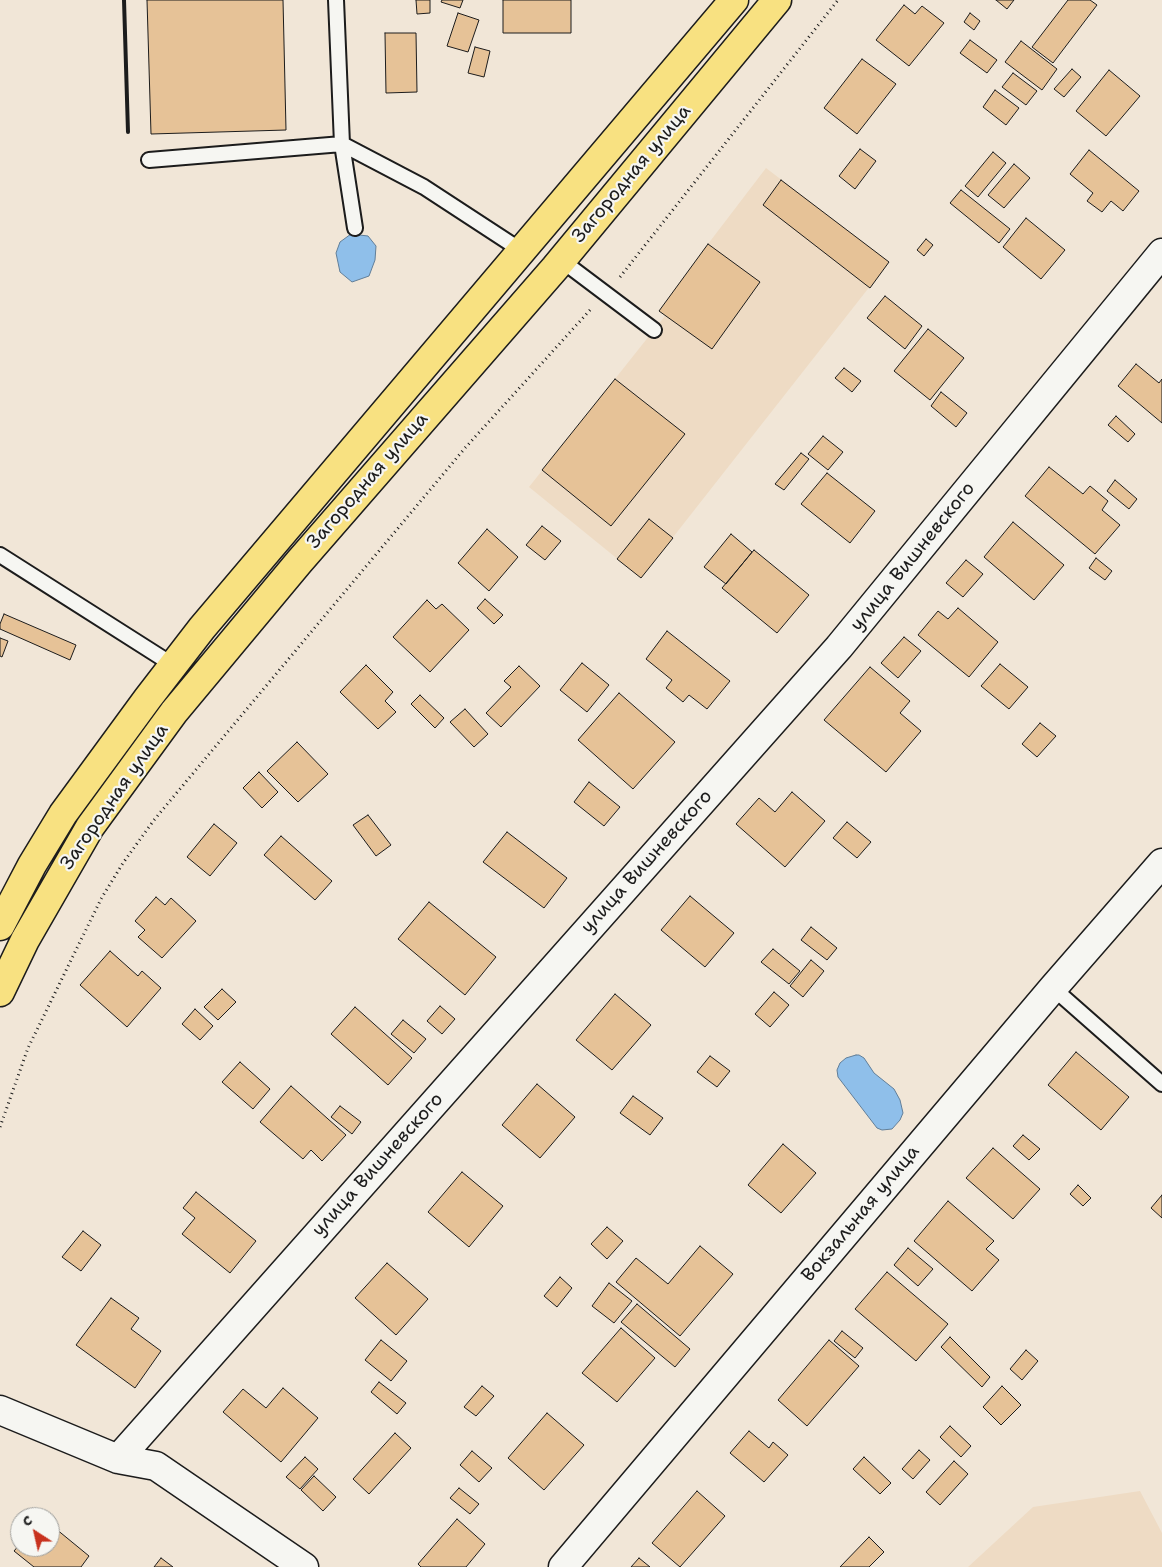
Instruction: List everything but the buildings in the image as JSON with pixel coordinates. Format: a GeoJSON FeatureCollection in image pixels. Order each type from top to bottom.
{"type":"FeatureCollection","features":[{"type":"Feature","properties":{"kind":"highway","name":"Загородная улица"},"geometry":{"type":"LineString","coordinates":[[0,926],[32,865],[63,814],[202,628],[734,0]]}},
{"type":"Feature","properties":{"kind":"highway","name":"Загородная улица"},"geometry":{"type":"LineString","coordinates":[[0,992],[25,940],[90,827],[174,712],[299,562],[561,260],[777,0]]}},
{"type":"Feature","properties":{"kind":"street","name":"улица Вишневского"},"geometry":{"type":"LineString","coordinates":[[118,1459],[839,647],[1162,254]]}},
{"type":"Feature","properties":{"kind":"street","name":"Вокзальная улица"},"geometry":{"type":"LineString","coordinates":[[563,1567],[1053,988],[1162,864]]}},
{"type":"Feature","properties":{"kind":"street"},"geometry":{"type":"LineString","coordinates":[[0,1410],[118,1459],[156,1466],[304,1567]]}},
{"type":"Feature","properties":{"kind":"lane"},"geometry":{"type":"LineString","coordinates":[[336,0],[342,144],[355,228]]}},
{"type":"Feature","properties":{"kind":"lane"},"geometry":{"type":"LineString","coordinates":[[149,160],[342,144],[424,188],[522,251]]}},
{"type":"Feature","properties":{"kind":"lane"},"geometry":{"type":"LineString","coordinates":[[561,260],[654,330]]}},
{"type":"Feature","properties":{"kind":"lane"},"geometry":{"type":"LineString","coordinates":[[0,555],[173,665]]}},
{"type":"Feature","properties":{"kind":"lane"},"geometry":{"type":"LineString","coordinates":[[1053,988],[1162,1084]]}},
{"type":"Feature","properties":{"kind":"path"},"geometry":{"type":"LineString","coordinates":[[0,1127],[28,1048],[97,908],[123,863],[154,820],[465,448],[622,276],[838,0]]}},
{"type":"Feature","properties":{"kind":"shaded area"},"geometry":{"type":"Polygon","coordinates":[[[766,168],[889,262],[641,578],[529,487],[665,316],[659,311],[766,168]]]}},
{"type":"Feature","properties":{"kind":"shaded area"},"geometry":{"type":"Polygon","coordinates":[[[1140,1491],[1162,1533],[1162,1567],[968,1567],[1033,1507],[1140,1491]]]}},
{"type":"Feature","properties":{"kind":"water"},"geometry":{"type":"Polygon","coordinates":[[[351,234],[368,236],[376,246],[375,260],[369,276],[352,282],[340,272],[336,253],[340,242],[351,234]]]}},
{"type":"Feature","properties":{"kind":"water"},"geometry":{"type":"Polygon","coordinates":[[[856,1055],[864,1058],[874,1073],[894,1089],[900,1100],[903,1113],[892,1129],[882,1130],[877,1128],[838,1077],[837,1070],[840,1063],[846,1058],[856,1055]]]}},
{"type":"Feature","properties":{"kind":"railway"},"geometry":{"type":"LineString","coordinates":[[124,0],[128,132]]}}]}
